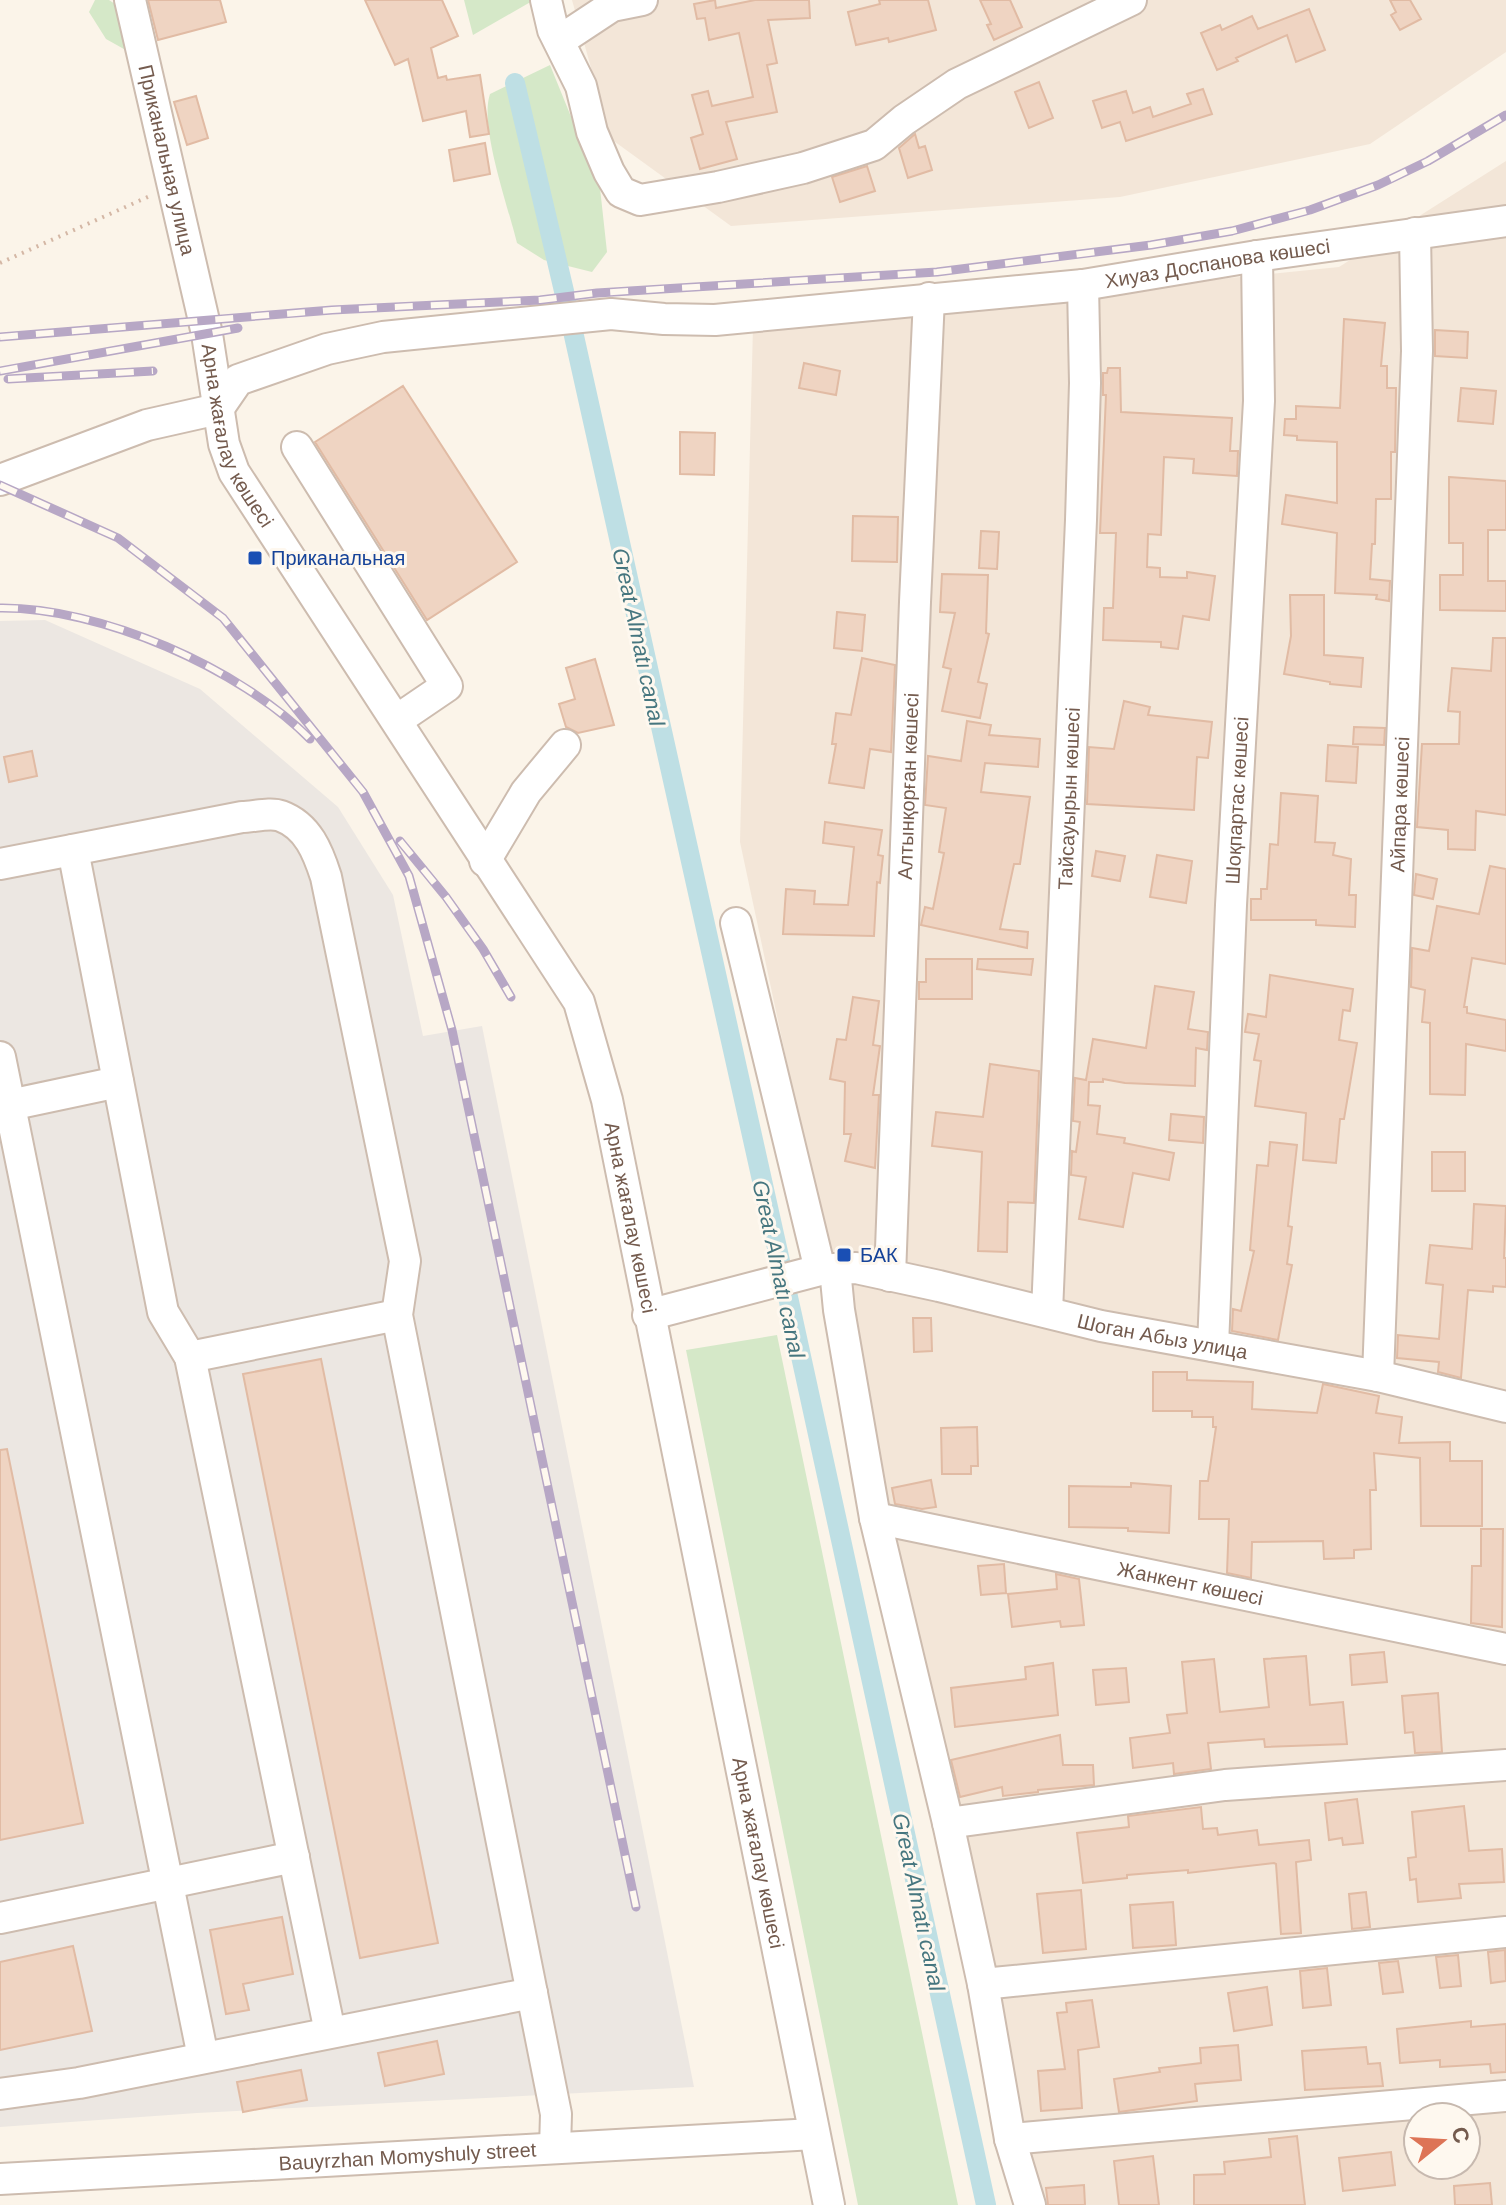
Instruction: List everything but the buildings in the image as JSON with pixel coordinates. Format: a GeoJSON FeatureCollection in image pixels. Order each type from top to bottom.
{"type":"FeatureCollection","features":[{"type":"Feature","properties":{"kind":"street","name":"Приканальная улица"},"geometry":{"type":"LineString","coordinates":[[130,0],[204,322]]}},
{"type":"Feature","properties":{"kind":"street"},"geometry":{"type":"LineString","coordinates":[[546,0],[559,41],[581,86],[592,132],[609,172],[621,192],[640,200],[803,168],[874,145],[957,84],[1131,0]]}},
{"type":"Feature","properties":{"kind":"street"},"geometry":{"type":"LineString","coordinates":[[559,41],[612,6],[642,0]]}},
{"type":"Feature","properties":{"kind":"street","name":"Хиуаз Доспанова көшесі"},"geometry":{"type":"LineString","coordinates":[[218,409],[238,380],[327,349],[383,337],[611,314],[715,320],[1083,285],[1257,256],[1506,221]]}},
{"type":"Feature","properties":{"kind":"street","name":"Айпара көшесі"},"geometry":{"type":"LineString","coordinates":[[1378,1376],[1417,351],[1415,233]]}},
{"type":"Feature","properties":{"kind":"street","name":"Шоқпартас көшесі"},"geometry":{"type":"LineString","coordinates":[[1213,1346],[1231,921],[1259,401],[1257,256]]}},
{"type":"Feature","properties":{"kind":"street","name":"Тайсауырын көшесі"},"geometry":{"type":"LineString","coordinates":[[1047,1312],[1082,504],[1085,383],[1083,285]]}},
{"type":"Feature","properties":{"kind":"street","name":"Алтынқорған көшесі"},"geometry":{"type":"LineString","coordinates":[[890,1276],[929,298]]}},
{"type":"Feature","properties":{"kind":"street","name":"Арна жағалау көшесі"},"geometry":{"type":"LineString","coordinates":[[204,322],[224,444],[234,472],[579,1002],[607,1100],[829,2205]]}},
{"type":"Feature","properties":{"kind":"street"},"geometry":{"type":"LineString","coordinates":[[0,480],[147,425],[218,409]]}},
{"type":"Feature","properties":{"kind":"street"},"geometry":{"type":"LineString","coordinates":[[297,447],[447,686],[397,720]]}},
{"type":"Feature","properties":{"kind":"street"},"geometry":{"type":"LineString","coordinates":[[485,861],[526,792],[565,745]]}},
{"type":"Feature","properties":{"kind":"street"},"geometry":{"type":"LineString","coordinates":[[0,864],[242,817],[279,815],[300,827],[316,848],[326,877],[405,1261],[397,1315],[556,2114],[555,2148]]}},
{"type":"Feature","properties":{"kind":"street"},"geometry":{"type":"LineString","coordinates":[[73,850],[163,1312],[190,1357],[330,2032]]}},
{"type":"Feature","properties":{"kind":"street"},"geometry":{"type":"LineString","coordinates":[[736,923],[839,1310],[875,1518],[948,1823],[983,1984],[1010,2139],[1030,2205]]}},
{"type":"Feature","properties":{"kind":"street"},"geometry":{"type":"LineString","coordinates":[[0,1057],[5,1106],[203,2057]]}},
{"type":"Feature","properties":{"kind":"street"},"geometry":{"type":"LineString","coordinates":[[5,1106],[118,1082]]}},
{"type":"Feature","properties":{"kind":"street","name":"Шоган Абыз улица"},"geometry":{"type":"LineString","coordinates":[[648,1315],[827,1269],[856,1268],[1146,1335],[1378,1376],[1506,1407]]}},
{"type":"Feature","properties":{"kind":"street"},"geometry":{"type":"LineString","coordinates":[[190,1357],[397,1315]]}},
{"type":"Feature","properties":{"kind":"street","name":"Жанкент көшесі"},"geometry":{"type":"LineString","coordinates":[[875,1518],[1506,1649]]}},
{"type":"Feature","properties":{"kind":"street"},"geometry":{"type":"LineString","coordinates":[[948,1823],[1225,1785],[1506,1765]]}},
{"type":"Feature","properties":{"kind":"street"},"geometry":{"type":"LineString","coordinates":[[0,1918],[294,1857]]}},
{"type":"Feature","properties":{"kind":"street"},"geometry":{"type":"LineString","coordinates":[[983,1984],[1506,1932]]}},
{"type":"Feature","properties":{"kind":"street"},"geometry":{"type":"LineString","coordinates":[[0,2094],[79,2083],[532,1993]]}},
{"type":"Feature","properties":{"kind":"street"},"geometry":{"type":"LineString","coordinates":[[1010,2139],[1506,2096]]}},
{"type":"Feature","properties":{"kind":"street","name":"Bauyrzhan Momyshuly street"},"geometry":{"type":"LineString","coordinates":[[0,2179],[814,2134]]}},
{"type":"Feature","properties":{"kind":"path"},"geometry":{"type":"LineString","coordinates":[[0,263],[174,185]]}},
{"type":"Feature","properties":{"kind":"shaded area"},"geometry":{"type":"Polygon","coordinates":[[[572,0],[1506,0],[1506,52],[1370,144],[1120,197],[731,226],[611,139],[572,0]]]}},
{"type":"Feature","properties":{"kind":"shaded area"},"geometry":{"type":"Polygon","coordinates":[[[1506,161],[1506,2205],[1030,2205],[740,842],[753,326],[1339,267],[1506,161]]]}},
{"type":"Feature","properties":{"kind":"shaded area"},"geometry":{"type":"Polygon","coordinates":[[[45,620],[200,689],[338,807],[393,895],[423,1036],[482,1026],[694,2087],[197,2113],[0,2127],[0,621],[45,620]]]}},
{"type":"Feature","properties":{"kind":"green space"},"geometry":{"type":"Polygon","coordinates":[[[95,0],[109,0],[118,6],[131,53],[106,39],[89,12],[95,0]]]}},
{"type":"Feature","properties":{"kind":"green space"},"geometry":{"type":"Polygon","coordinates":[[[464,0],[534,0],[473,35],[464,0]]]}},
{"type":"Feature","properties":{"kind":"green space"},"geometry":{"type":"Polygon","coordinates":[[[550,65],[600,188],[607,252],[592,272],[544,260],[517,243],[491,145],[488,126],[490,94],[550,65]]]}},
{"type":"Feature","properties":{"kind":"green space"},"geometry":{"type":"Polygon","coordinates":[[[777,1335],[958,2205],[858,2205],[686,1350],[777,1335]]]}},
{"type":"Feature","properties":{"kind":"waterway","name":"Great Almatı canal"},"geometry":{"type":"LineString","coordinates":[[515,83],[792,1315],[986,2205]]}},
{"type":"Feature","properties":{"kind":"railway"},"geometry":{"type":"LineString","coordinates":[[0,337],[332,310],[540,300],[597,293],[937,272],[1151,245],[1232,231],[1310,210],[1378,185],[1428,161],[1506,115]]}},
{"type":"Feature","properties":{"kind":"railway"},"geometry":{"type":"LineString","coordinates":[[0,371],[238,328]]}},
{"type":"Feature","properties":{"kind":"railway"},"geometry":{"type":"LineString","coordinates":[[8,379],[153,371]]}},
{"type":"Feature","properties":{"kind":"railway"},"geometry":{"type":"LineString","coordinates":[[0,485],[118,538],[223,618],[363,792],[409,876],[452,1030],[636,1907]]}},
{"type":"Feature","properties":{"kind":"railway"},"geometry":{"type":"LineString","coordinates":[[0,608],[39,610],[81,618],[166,646],[246,688],[310,739]]}},
{"type":"Feature","properties":{"kind":"railway"},"geometry":{"type":"LineString","coordinates":[[400,841],[446,897],[483,949],[511,997]]}},
{"type":"Feature","properties":{"kind":"place","name":"Приканальная"},"geometry":{"type":"Point","coordinates":[255,558]}},
{"type":"Feature","properties":{"kind":"place","name":"БАК"},"geometry":{"type":"Point","coordinates":[844,1255]}}]}
